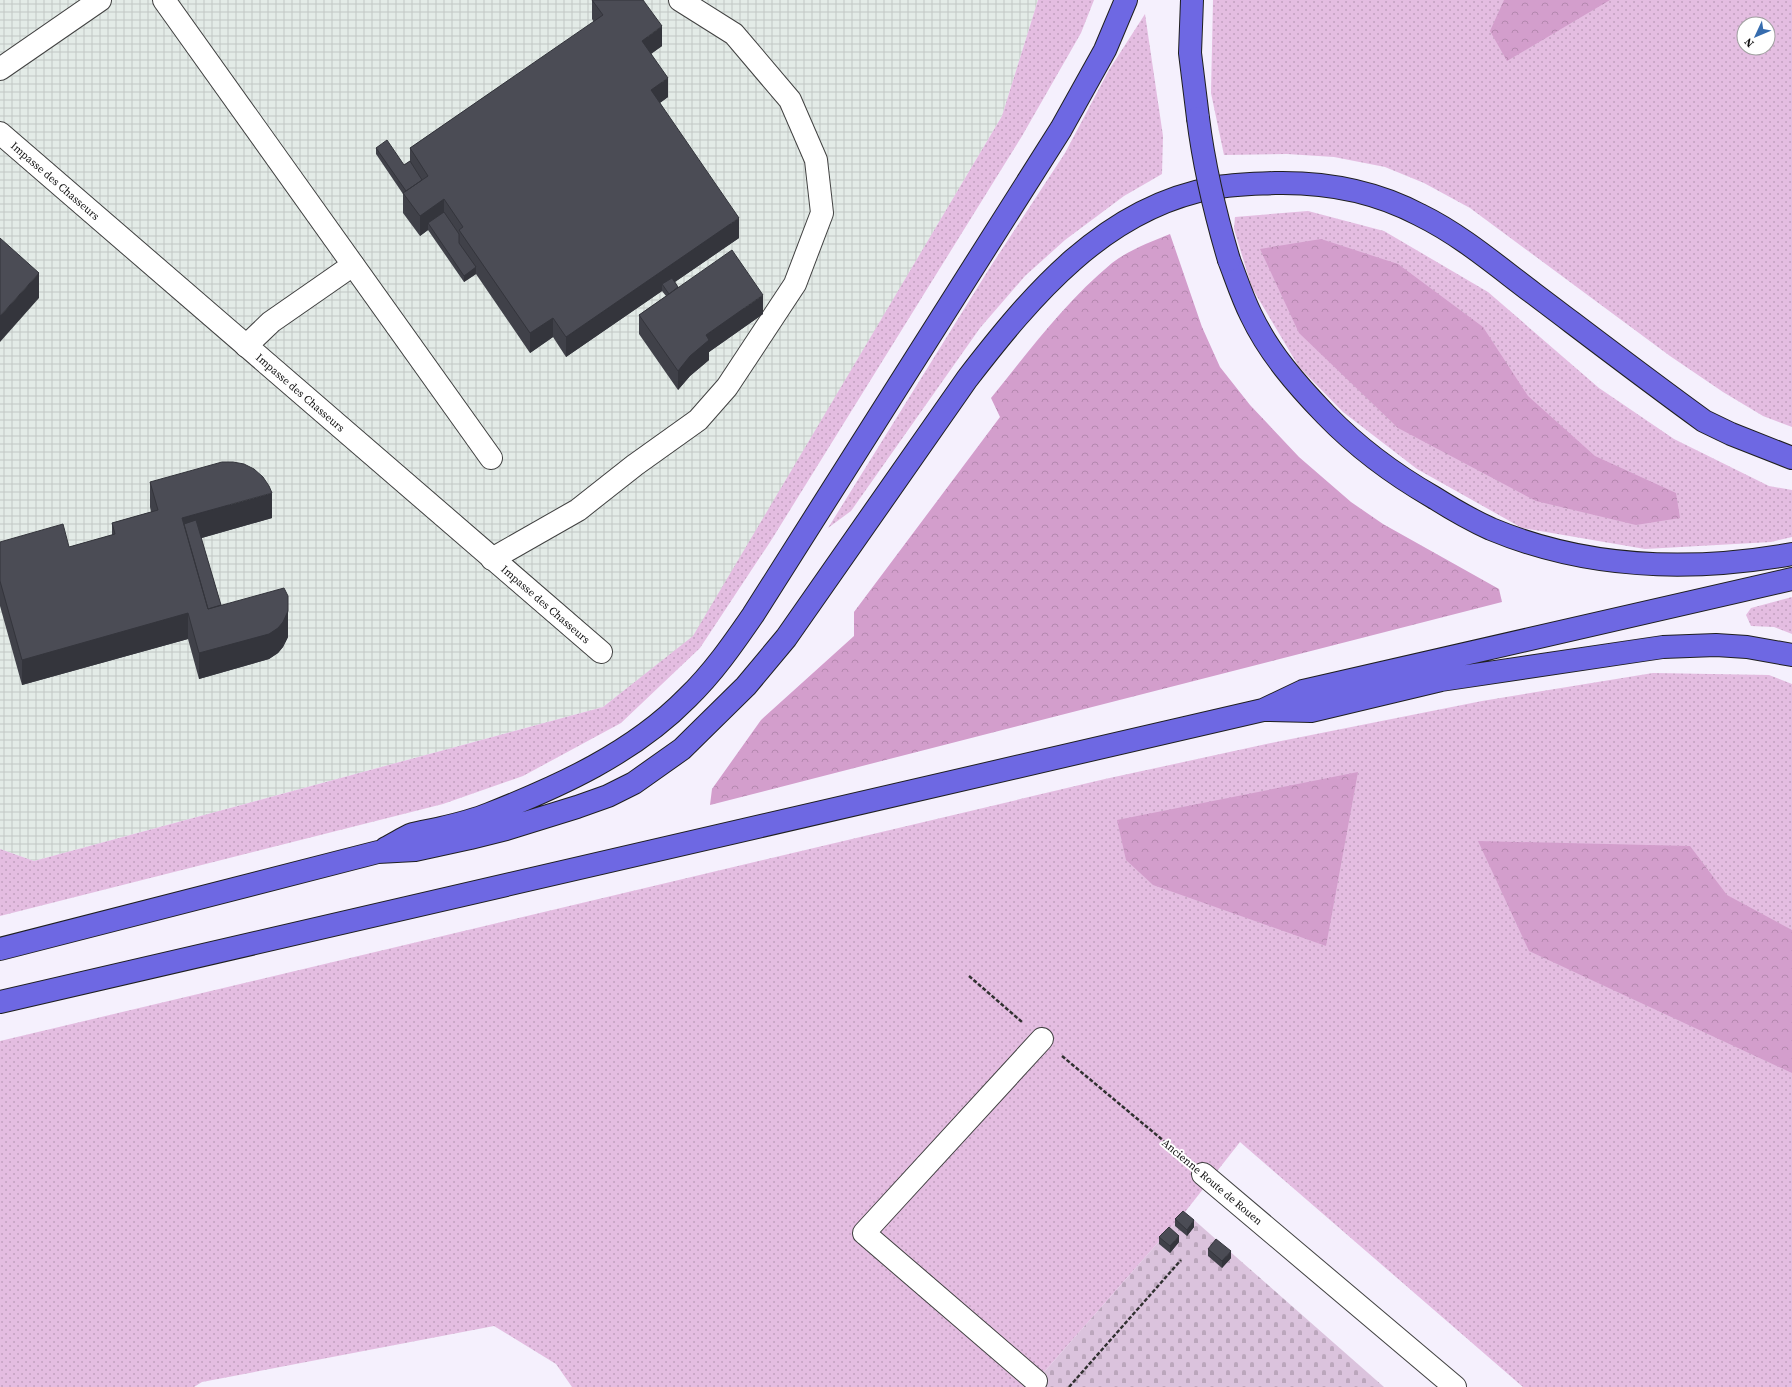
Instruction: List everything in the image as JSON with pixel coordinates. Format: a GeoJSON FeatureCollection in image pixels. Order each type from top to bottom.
{"type":"FeatureCollection","features":[{"type":"Feature","properties":{"kind":"highway"},"geometry":{"type":"LineString","coordinates":[[378,852],[410,835],[454,825],[488,814],[579,774],[628,746],[650,731],[687,699],[703,681],[753,615],[1077,104],[1105,50],[1126,0]]}},
{"type":"Feature","properties":{"kind":"highway"},"geometry":{"type":"LineString","coordinates":[[1192,0],[1190,53],[1198,118],[1218,225],[1229,260],[1251,315],[1263,337],[1289,374],[1311,400],[1356,444],[1400,478],[1461,514],[1489,528],[1517,539],[1580,556],[1614,562],[1648,565],[1749,561],[1792,554]]}},
{"type":"Feature","properties":{"kind":"highway"},"geometry":{"type":"LineString","coordinates":[[0,949],[378,852],[415,850],[506,829],[608,796],[634,783],[682,749],[746,686],[786,638],[993,345],[1061,270],[1095,240],[1130,218],[1149,208],[1193,192],[1234,185],[1306,183],[1354,190],[1396,203],[1422,215],[1473,248],[1704,421],[1731,434],[1792,458]]}},
{"type":"Feature","properties":{"kind":"highway"},"geometry":{"type":"LineString","coordinates":[[0,1002],[1263,710],[1303,691],[1792,579]]}},
{"type":"Feature","properties":{"kind":"highway"},"geometry":{"type":"LineString","coordinates":[[1263,710],[1311,711],[1441,680],[1619,652],[1663,647],[1716,645],[1747,647],[1792,654]]}},
{"type":"Feature","properties":{"kind":"street"},"geometry":{"type":"LineString","coordinates":[[0,69],[100,0]]}},
{"type":"Feature","properties":{"kind":"street"},"geometry":{"type":"LineString","coordinates":[[164,0],[491,458]]}},
{"type":"Feature","properties":{"kind":"street"},"geometry":{"type":"LineString","coordinates":[[492,559],[578,510],[635,465],[698,420],[727,387],[795,284],[822,213],[816,160],[790,100],[734,34],[680,0]]}},
{"type":"Feature","properties":{"kind":"street","name":"Impasse des Chasseurs"},"geometry":{"type":"LineString","coordinates":[[0,133],[601,652]]}},
{"type":"Feature","properties":{"kind":"street"},"geometry":{"type":"LineString","coordinates":[[246,346],[271,322],[353,265]]}},
{"type":"Feature","properties":{"kind":"street"},"geometry":{"type":"LineString","coordinates":[[1036,1381],[864,1233],[1042,1039]]}},
{"type":"Feature","properties":{"kind":"street","name":"Ancienne Route de Rouen"},"geometry":{"type":"LineString","coordinates":[[1203,1174],[1455,1387]]}},
{"type":"Feature","properties":{"kind":"path","name":"Ancienne Route de Rouen"},"geometry":{"type":"LineString","coordinates":[[969,976],[1203,1174]]}},
{"type":"Feature","properties":{"kind":"path"},"geometry":{"type":"LineString","coordinates":[[1069,1387],[1181,1260]]}},
{"type":"Feature","properties":{"kind":"shaded area"},"geometry":{"type":"Polygon","coordinates":[[[0,0],[1038,0],[1002,116],[694,636],[603,707],[34,861],[0,849],[0,0]]]}},
{"type":"Feature","properties":{"kind":"shaded area"},"geometry":{"type":"Polygon","coordinates":[[[1038,0],[1094,0],[1081,33],[1022,136],[772,539],[700,648],[621,723],[523,776],[443,804],[0,916],[0,849],[34,861],[603,707],[693,636],[1002,116],[1038,0]]]}},
{"type":"Feature","properties":{"kind":"shaded area"},"geometry":{"type":"Polygon","coordinates":[[[1213,0],[1792,0],[1792,427],[1763,416],[1723,392],[1670,356],[1470,208],[1424,183],[1385,167],[1334,157],[1287,154],[1224,155],[1211,93],[1213,0]]]}},
{"type":"Feature","properties":{"kind":"shaded area"},"geometry":{"type":"Polygon","coordinates":[[[1145,14],[1163,136],[1162,174],[1124,196],[1065,240],[1025,276],[980,328],[851,511],[828,528],[989,269],[1065,153],[1109,70],[1145,14]]]}},
{"type":"Feature","properties":{"kind":"shaded area"},"geometry":{"type":"Polygon","coordinates":[[[1308,211],[1384,231],[1488,292],[1599,388],[1674,439],[1769,486],[1792,490],[1792,537],[1771,542],[1645,549],[1522,528],[1417,469],[1343,412],[1299,367],[1252,288],[1234,229],[1235,217],[1308,211]]]}},
{"type":"Feature","properties":{"kind":"shaded area"},"geometry":{"type":"Polygon","coordinates":[[[1792,597],[1792,634],[1774,627],[1751,626],[1746,615],[1751,608],[1792,597]]]}},
{"type":"Feature","properties":{"kind":"shaded area"},"geometry":{"type":"Polygon","coordinates":[[[1653,673],[1769,675],[1792,684],[1792,1387],[1523,1387],[1240,1142],[1185,1212],[1031,1387],[572,1387],[556,1364],[494,1326],[202,1382],[194,1387],[0,1387],[0,1041],[1105,779],[1276,742],[1482,701],[1653,673]]]}},
{"type":"Feature","properties":{"kind":"green space"},"geometry":{"type":"Polygon","coordinates":[[[1504,0],[1610,0],[1507,61],[1490,31],[1504,0]]]}},
{"type":"Feature","properties":{"kind":"green space"},"geometry":{"type":"Polygon","coordinates":[[[1170,234],[1202,327],[1220,367],[1250,405],[1299,457],[1351,502],[1383,524],[1499,589],[1502,602],[710,805],[712,789],[761,720],[854,636],[854,612],[1000,417],[991,398],[1019,363],[1063,310],[1112,263],[1147,243],[1170,234]]]}},
{"type":"Feature","properties":{"kind":"green space"},"geometry":{"type":"Polygon","coordinates":[[[1321,239],[1398,264],[1483,327],[1528,396],[1595,456],[1676,493],[1680,518],[1636,525],[1536,501],[1398,428],[1299,333],[1260,249],[1321,239]]]}},
{"type":"Feature","properties":{"kind":"green space"},"geometry":{"type":"Polygon","coordinates":[[[1358,772],[1326,946],[1153,885],[1126,860],[1117,820],[1358,772]]]}},
{"type":"Feature","properties":{"kind":"green space"},"geometry":{"type":"Polygon","coordinates":[[[1478,841],[1690,846],[1727,895],[1792,930],[1792,1073],[1529,951],[1478,841]]]}},
{"type":"Feature","properties":{"kind":"green space"},"geometry":{"type":"Polygon","coordinates":[[[1185,1212],[1384,1387],[1031,1387],[1185,1212]]]}},
{"type":"Feature","properties":{"kind":"building"},"geometry":{"type":"Polygon","coordinates":[[[592,0],[643,0],[662,26],[642,41],[668,78],[651,90],[739,218],[566,337],[553,318],[530,333],[459,230],[463,227],[444,199],[420,216],[403,193],[428,176],[410,148],[603,15],[592,0]]]}},
{"type":"Feature","properties":{"kind":"building"},"geometry":{"type":"Polygon","coordinates":[[[387,140],[404,165],[410,161],[422,180],[406,191],[376,148],[387,140]]]}},
{"type":"Feature","properties":{"kind":"building"},"geometry":{"type":"Polygon","coordinates":[[[444,212],[459,234],[459,243],[476,267],[464,276],[428,223],[444,212]]]}},
{"type":"Feature","properties":{"kind":"building"},"geometry":{"type":"Polygon","coordinates":[[[0,238],[39,273],[0,316],[0,238]]]}},
{"type":"Feature","properties":{"kind":"building"},"geometry":{"type":"Polygon","coordinates":[[[732,250],[763,295],[706,335],[709,340],[690,356],[678,371],[639,315],[732,250]]]}},
{"type":"Feature","properties":{"kind":"building"},"geometry":{"type":"Polygon","coordinates":[[[672,278],[678,287],[669,294],[662,284],[672,278]]]}},
{"type":"Feature","properties":{"kind":"building"},"geometry":{"type":"Polygon","coordinates":[[[222,462],[244,464],[254,469],[263,477],[272,493],[182,518],[208,609],[284,588],[288,596],[288,611],[283,622],[278,628],[269,634],[199,653],[188,613],[22,660],[0,581],[0,542],[63,524],[69,547],[115,534],[112,523],[158,510],[150,482],[222,462]]]}},
{"type":"Feature","properties":{"kind":"building"},"geometry":{"type":"Polygon","coordinates":[[[196,520],[221,605],[208,609],[184,524],[196,520]]]}},
{"type":"Feature","properties":{"kind":"building"},"geometry":{"type":"Polygon","coordinates":[[[1183,1211],[1194,1220],[1187,1230],[1175,1219],[1183,1211]]]}},
{"type":"Feature","properties":{"kind":"building"},"geometry":{"type":"Polygon","coordinates":[[[1169,1227],[1179,1236],[1170,1246],[1159,1237],[1169,1227]]]}},
{"type":"Feature","properties":{"kind":"building"},"geometry":{"type":"Polygon","coordinates":[[[1216,1239],[1231,1251],[1222,1261],[1208,1249],[1216,1239]]]}}]}
